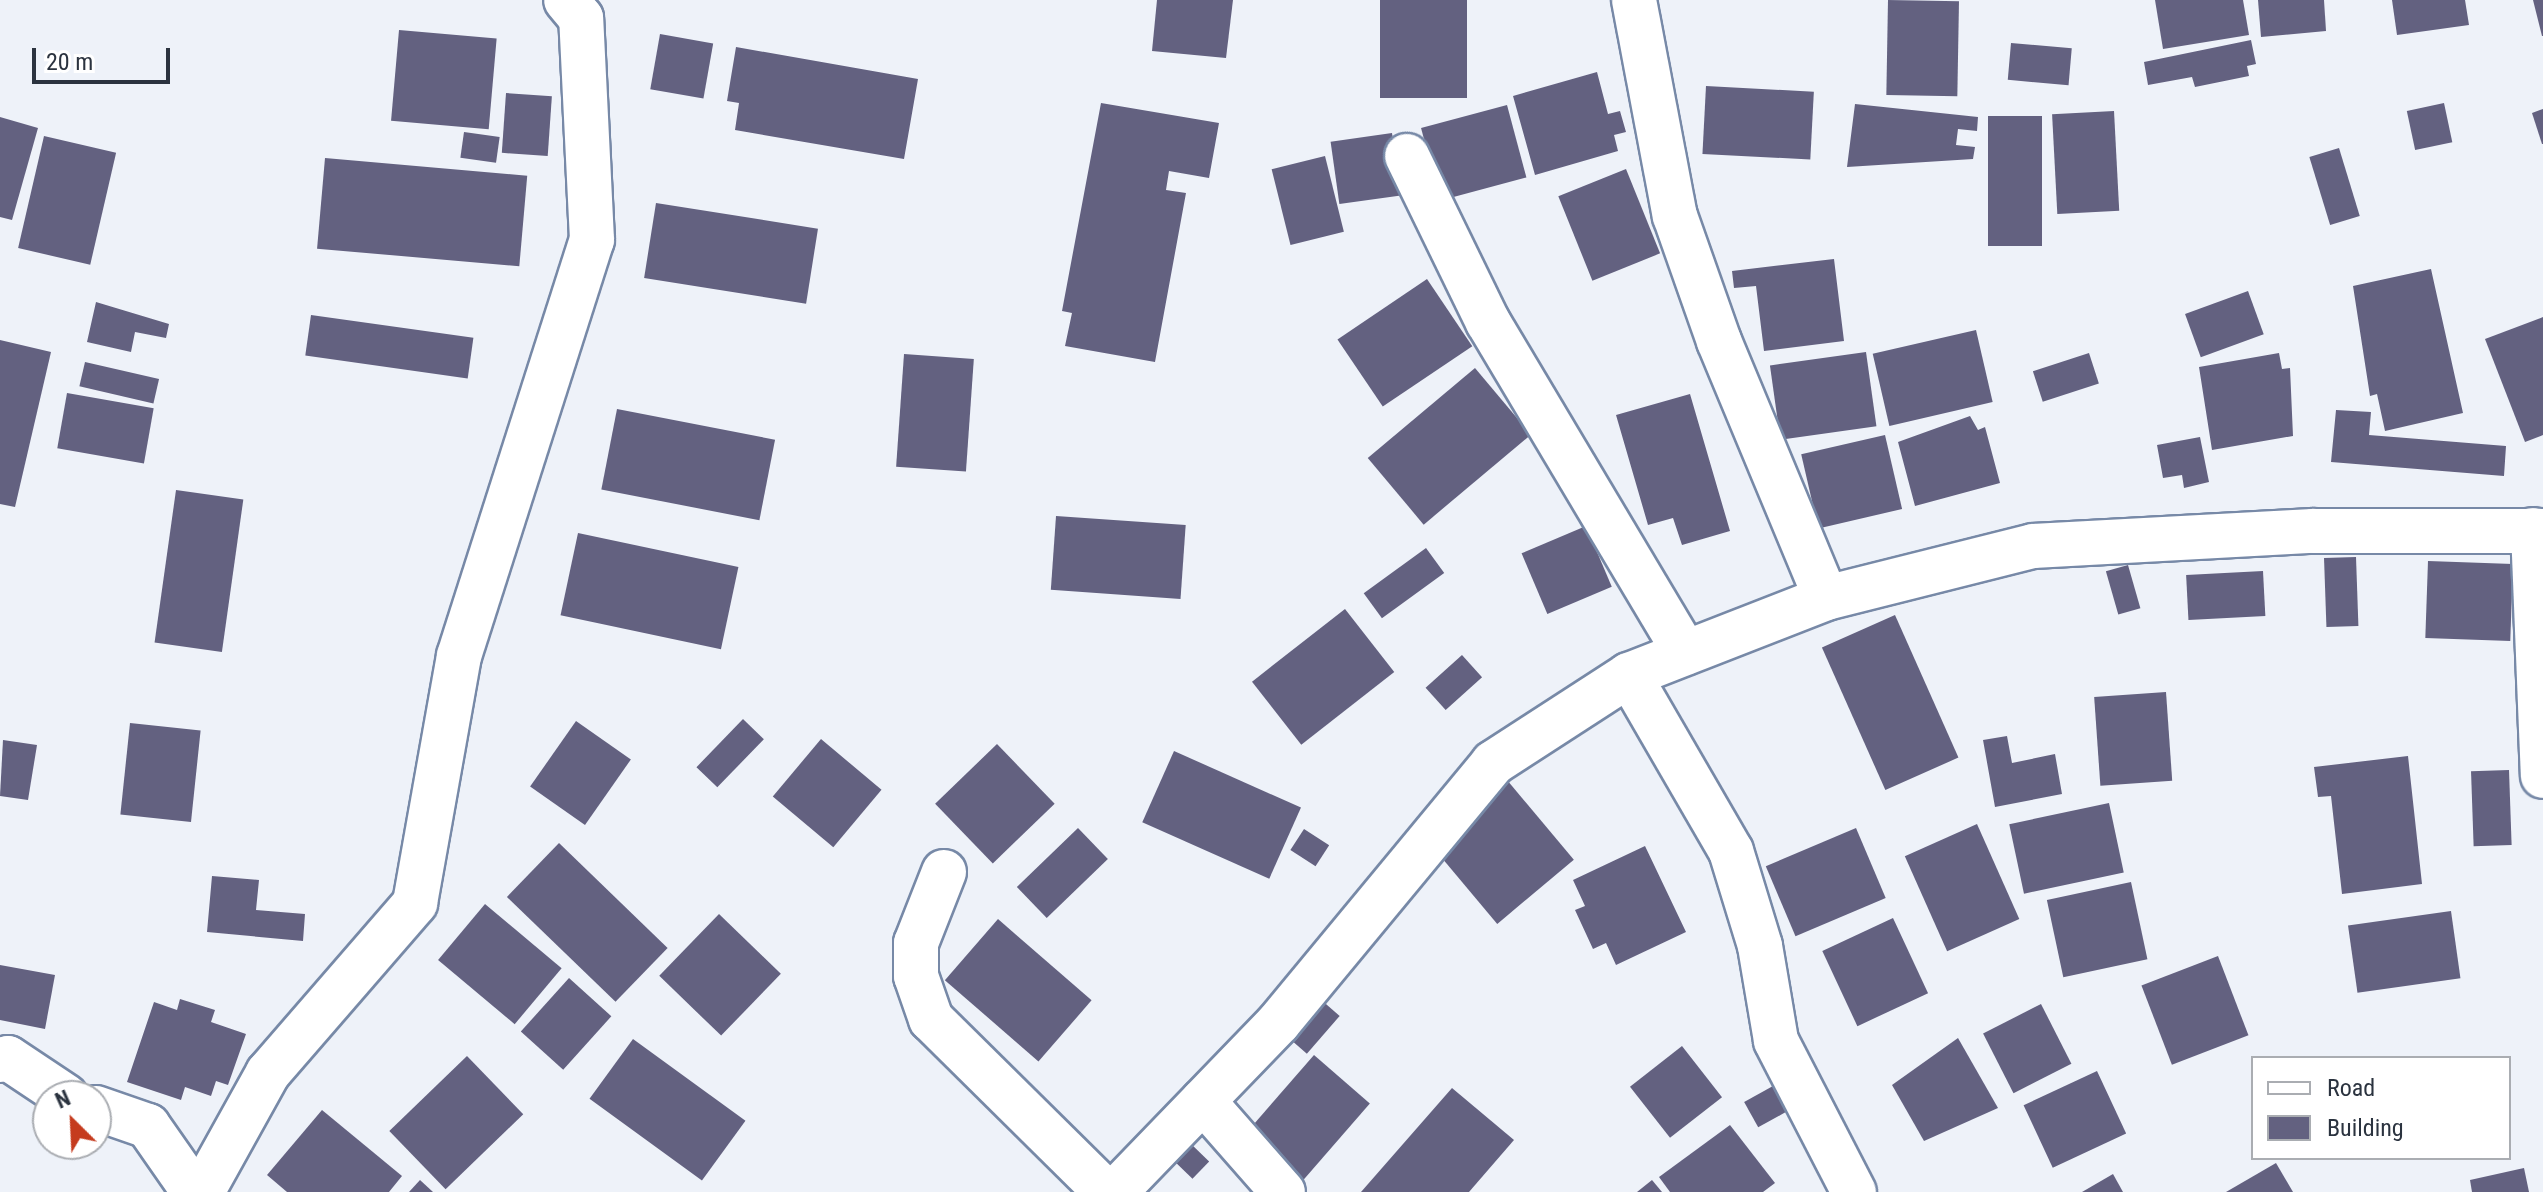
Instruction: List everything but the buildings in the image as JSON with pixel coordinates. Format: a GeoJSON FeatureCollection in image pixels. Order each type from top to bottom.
{"type":"FeatureCollection","features":[{"type":"Feature","properties":{"kind":"street"},"geometry":{"type":"LineString","coordinates":[[1634,0],[1675,216],[1719,341],[1826,598]]}},
{"type":"Feature","properties":{"kind":"street"},"geometry":{"type":"LineString","coordinates":[[202,1192],[268,1073],[415,903],[459,656],[592,240],[581,6]]}},
{"type":"Feature","properties":{"kind":"street"},"geometry":{"type":"LineString","coordinates":[[1407,156],[1488,322],[1685,653]]}},
{"type":"Feature","properties":{"kind":"street"},"geometry":{"type":"LineString","coordinates":[[1115,1192],[1279,1022],[1493,763],[1629,675],[1826,598],[2033,546],[2313,531],[2538,530],[2543,776]]}},
{"type":"Feature","properties":{"kind":"street"},"geometry":{"type":"LineString","coordinates":[[1629,675],[1731,851],[1760,946],[1776,1041],[1854,1192]]}},
{"type":"Feature","properties":{"kind":"street"},"geometry":{"type":"LineString","coordinates":[[944,872],[916,943],[916,976],[931,1019],[1106,1192]]}},
{"type":"Feature","properties":{"kind":"street"},"geometry":{"type":"LineString","coordinates":[[0,1060],[8,1058],[41,1080]]}},
{"type":"Feature","properties":{"kind":"street"},"geometry":{"type":"LineString","coordinates":[[1203,1101],[1283,1192]]}},
{"type":"Feature","properties":{"kind":"street"},"geometry":{"type":"LineString","coordinates":[[112,1114],[148,1126],[194,1192]]}}]}
